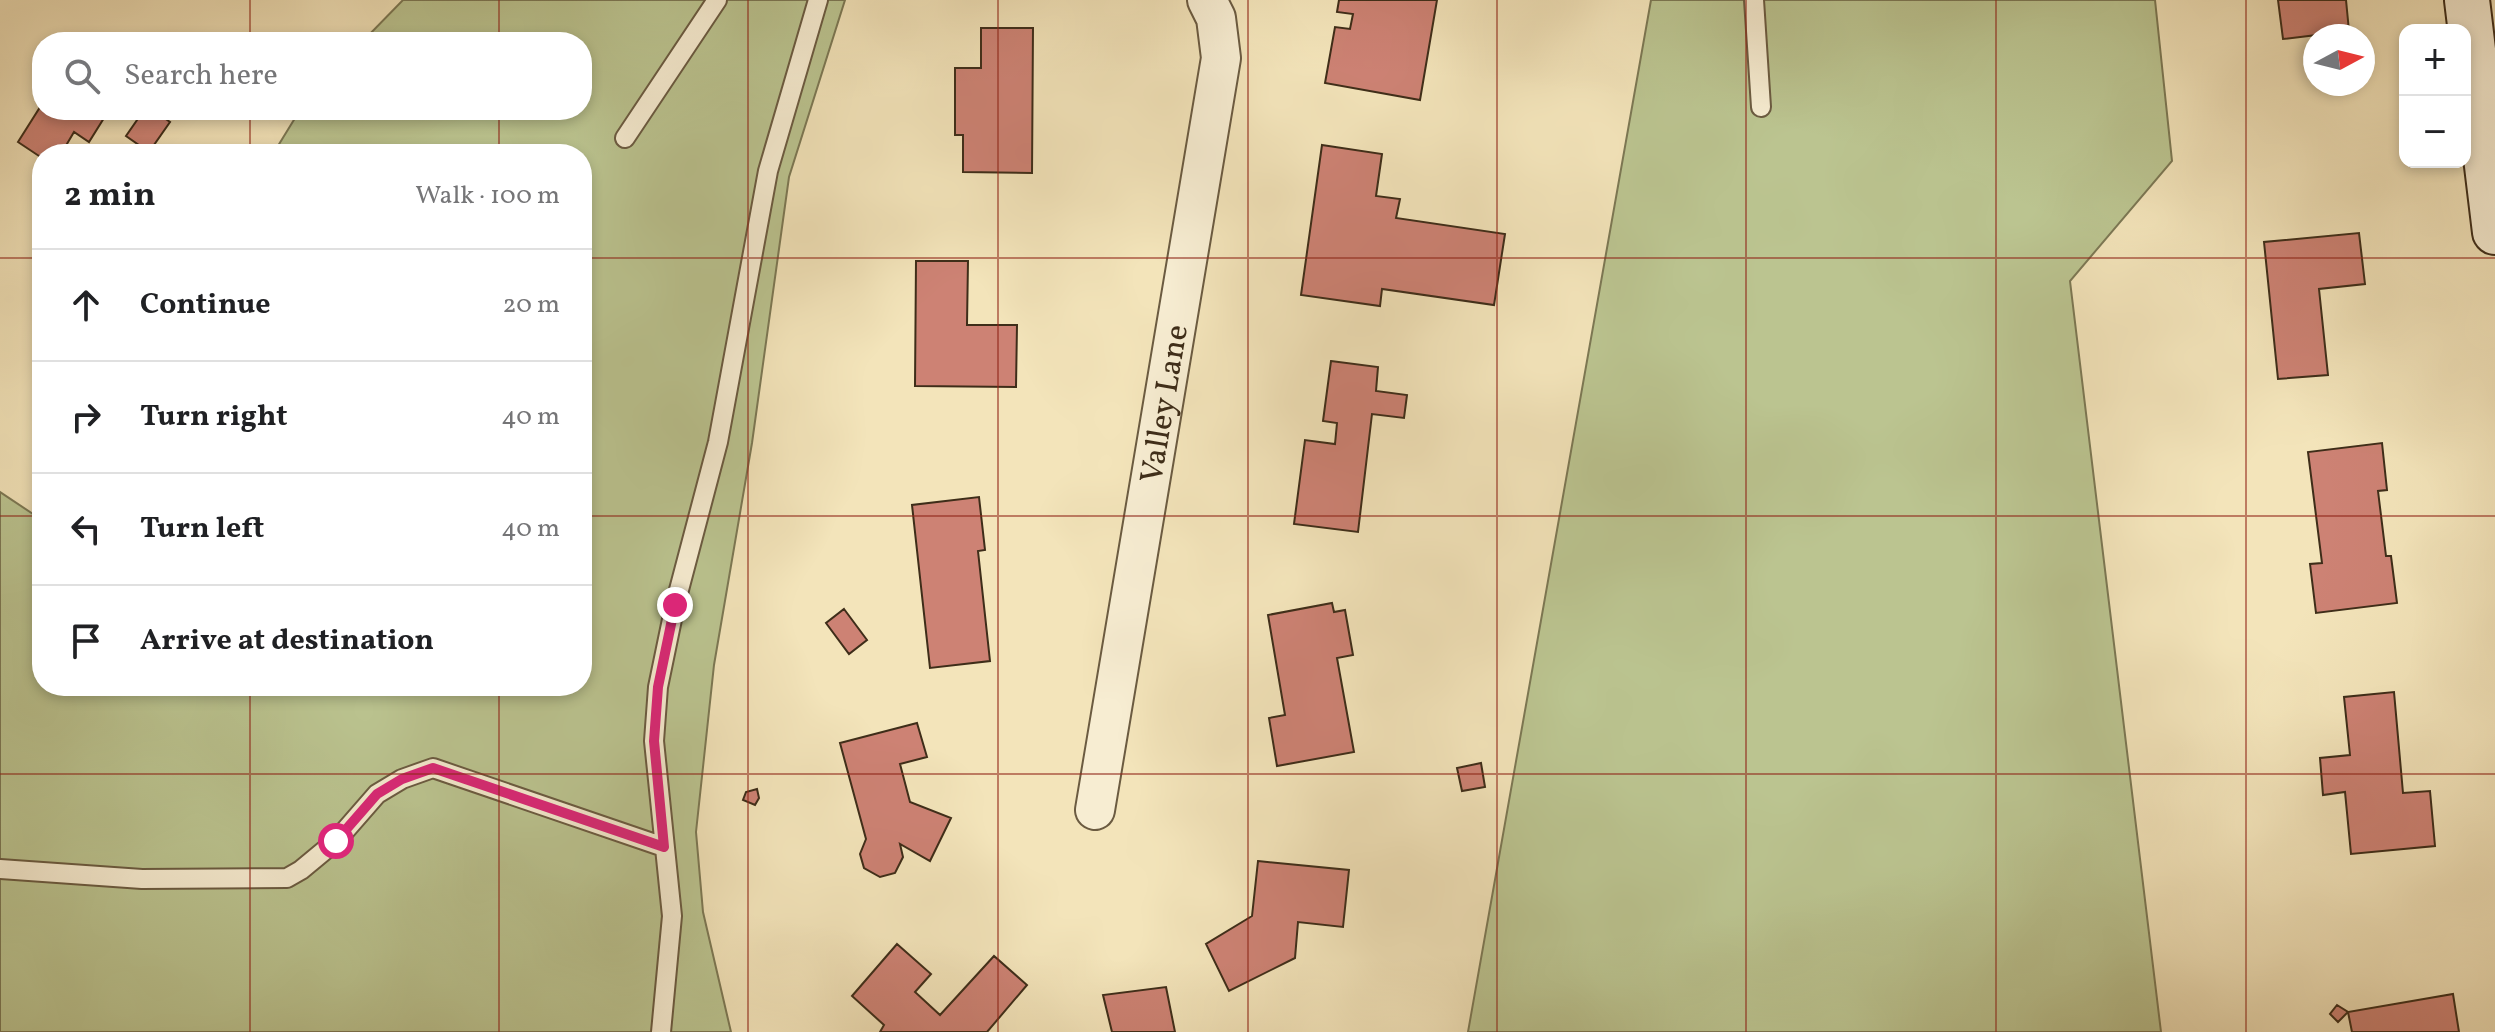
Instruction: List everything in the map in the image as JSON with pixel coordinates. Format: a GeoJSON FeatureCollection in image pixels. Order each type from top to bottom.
{"type":"FeatureCollection","features":[{"type":"Feature","properties":{"kind":"street","name":"Valley Lane"},"geometry":{"type":"LineString","coordinates":[[1095,810],[1221,58],[1216,18],[1207,0]]}},
{"type":"Feature","properties":{"kind":"street"},"geometry":{"type":"LineString","coordinates":[[2467,0],[2495,232]]}},
{"type":"Feature","properties":{"kind":"lane"},"geometry":{"type":"LineString","coordinates":[[625,138],[717,0]]}},
{"type":"Feature","properties":{"kind":"lane"},"geometry":{"type":"LineString","coordinates":[[661,1032],[672,916],[654,741],[658,687],[675,605],[718,442],[768,171],[818,0]]}},
{"type":"Feature","properties":{"kind":"lane"},"geometry":{"type":"LineString","coordinates":[[1754,0],[1761,107]]}},
{"type":"Feature","properties":{"kind":"lane"},"geometry":{"type":"LineString","coordinates":[[0,869],[142,879],[287,878],[336,841],[377,794],[402,779],[433,768],[664,847]]}},
{"type":"Feature","properties":{"kind":"green space"},"geometry":{"type":"Polygon","coordinates":[[[403,0],[845,0],[789,177],[752,443],[714,665],[696,832],[703,912],[731,1032],[0,1032],[0,492],[32,513],[32,696],[592,696],[592,144],[279,144],[294,120],[592,120],[592,32],[372,32],[403,0]]]}},
{"type":"Feature","properties":{"kind":"green space"},"geometry":{"type":"Polygon","coordinates":[[[1651,0],[2155,0],[2172,161],[2070,281],[2161,1032],[1468,1032],[1651,0]]]}},
{"type":"Feature","properties":{"kind":"building"},"geometry":{"type":"Polygon","coordinates":[[[1339,0],[1437,0],[1420,100],[1325,83],[1335,27],[1350,29],[1353,14],[1337,12],[1339,0]]]}},
{"type":"Feature","properties":{"kind":"building"},"geometry":{"type":"Polygon","coordinates":[[[2278,0],[2346,0],[2348,24],[2303,24],[2303,37],[2283,39],[2278,0]]]}},
{"type":"Feature","properties":{"kind":"building"},"geometry":{"type":"Polygon","coordinates":[[[981,28],[1033,28],[1032,173],[963,172],[963,135],[955,135],[955,68],[981,68],[981,28]]]}},
{"type":"Feature","properties":{"kind":"building"},"geometry":{"type":"Polygon","coordinates":[[[32,120],[103,120],[89,142],[74,132],[67,144],[32,144],[32,151],[18,142],[32,120]]]}},
{"type":"Feature","properties":{"kind":"building"},"geometry":{"type":"Polygon","coordinates":[[[137,120],[170,122],[155,144],[138,144],[126,136],[137,120]]]}},
{"type":"Feature","properties":{"kind":"building"},"geometry":{"type":"Polygon","coordinates":[[[1322,145],[1382,154],[1376,196],[1400,199],[1396,218],[1505,234],[1494,305],[1382,289],[1380,306],[1301,295],[1322,145]]]}},
{"type":"Feature","properties":{"kind":"building"},"geometry":{"type":"Polygon","coordinates":[[[2359,233],[2365,284],[2319,289],[2328,375],[2278,379],[2264,242],[2359,233]]]}},
{"type":"Feature","properties":{"kind":"building"},"geometry":{"type":"Polygon","coordinates":[[[916,261],[968,261],[967,325],[1017,325],[1016,387],[915,386],[916,261]]]}},
{"type":"Feature","properties":{"kind":"building"},"geometry":{"type":"Polygon","coordinates":[[[1331,361],[1378,367],[1376,391],[1407,395],[1404,418],[1372,414],[1358,532],[1294,524],[1305,440],[1335,444],[1337,423],[1323,421],[1331,361]]]}},
{"type":"Feature","properties":{"kind":"building"},"geometry":{"type":"Polygon","coordinates":[[[2382,443],[2387,490],[2378,491],[2386,556],[2391,556],[2397,603],[2316,613],[2310,564],[2322,563],[2308,452],[2382,443]]]}},
{"type":"Feature","properties":{"kind":"building"},"geometry":{"type":"Polygon","coordinates":[[[979,497],[985,550],[978,551],[990,661],[930,668],[912,505],[979,497]]]}},
{"type":"Feature","properties":{"kind":"building"},"geometry":{"type":"Polygon","coordinates":[[[1332,603],[1334,612],[1345,610],[1353,655],[1337,658],[1354,752],[1277,766],[1269,718],[1285,715],[1268,615],[1332,603]]]}},
{"type":"Feature","properties":{"kind":"building"},"geometry":{"type":"Polygon","coordinates":[[[844,609],[867,640],[849,654],[826,623],[844,609]]]}},
{"type":"Feature","properties":{"kind":"building"},"geometry":{"type":"Polygon","coordinates":[[[2394,692],[2403,793],[2430,791],[2435,846],[2351,854],[2345,792],[2323,795],[2320,758],[2350,755],[2344,697],[2394,692]]]}},
{"type":"Feature","properties":{"kind":"building"},"geometry":{"type":"Polygon","coordinates":[[[917,723],[927,757],[900,764],[910,802],[951,818],[930,861],[900,844],[903,857],[895,873],[880,877],[864,868],[860,854],[866,839],[840,743],[917,723]]]}},
{"type":"Feature","properties":{"kind":"building"},"geometry":{"type":"Polygon","coordinates":[[[1481,763],[1485,787],[1462,791],[1457,768],[1481,763]]]}},
{"type":"Feature","properties":{"kind":"building"},"geometry":{"type":"Polygon","coordinates":[[[757,789],[759,798],[755,805],[743,800],[746,792],[757,789]]]}},
{"type":"Feature","properties":{"kind":"building"},"geometry":{"type":"Polygon","coordinates":[[[1258,861],[1349,870],[1343,927],[1298,922],[1295,958],[1229,991],[1206,944],[1252,916],[1258,861]]]}},
{"type":"Feature","properties":{"kind":"building"},"geometry":{"type":"Polygon","coordinates":[[[897,944],[931,974],[915,992],[940,1015],[994,956],[1027,985],[987,1032],[880,1032],[884,1025],[852,996],[897,944]]]}},
{"type":"Feature","properties":{"kind":"building"},"geometry":{"type":"Polygon","coordinates":[[[1166,987],[1175,1032],[1112,1032],[1103,995],[1166,987]]]}},
{"type":"Feature","properties":{"kind":"building"},"geometry":{"type":"Polygon","coordinates":[[[2453,994],[2459,1032],[2352,1032],[2348,1012],[2453,994]]]}},
{"type":"Feature","properties":{"kind":"building"},"geometry":{"type":"Polygon","coordinates":[[[2337,1005],[2348,1012],[2338,1022],[2330,1014],[2337,1005]]]}},
{"type":"Feature","properties":{"kind":"route"},"geometry":{"type":"LineString","coordinates":[[336,841],[377,794],[402,779],[433,768],[664,847],[654,741],[658,687],[675,605]]}}]}
